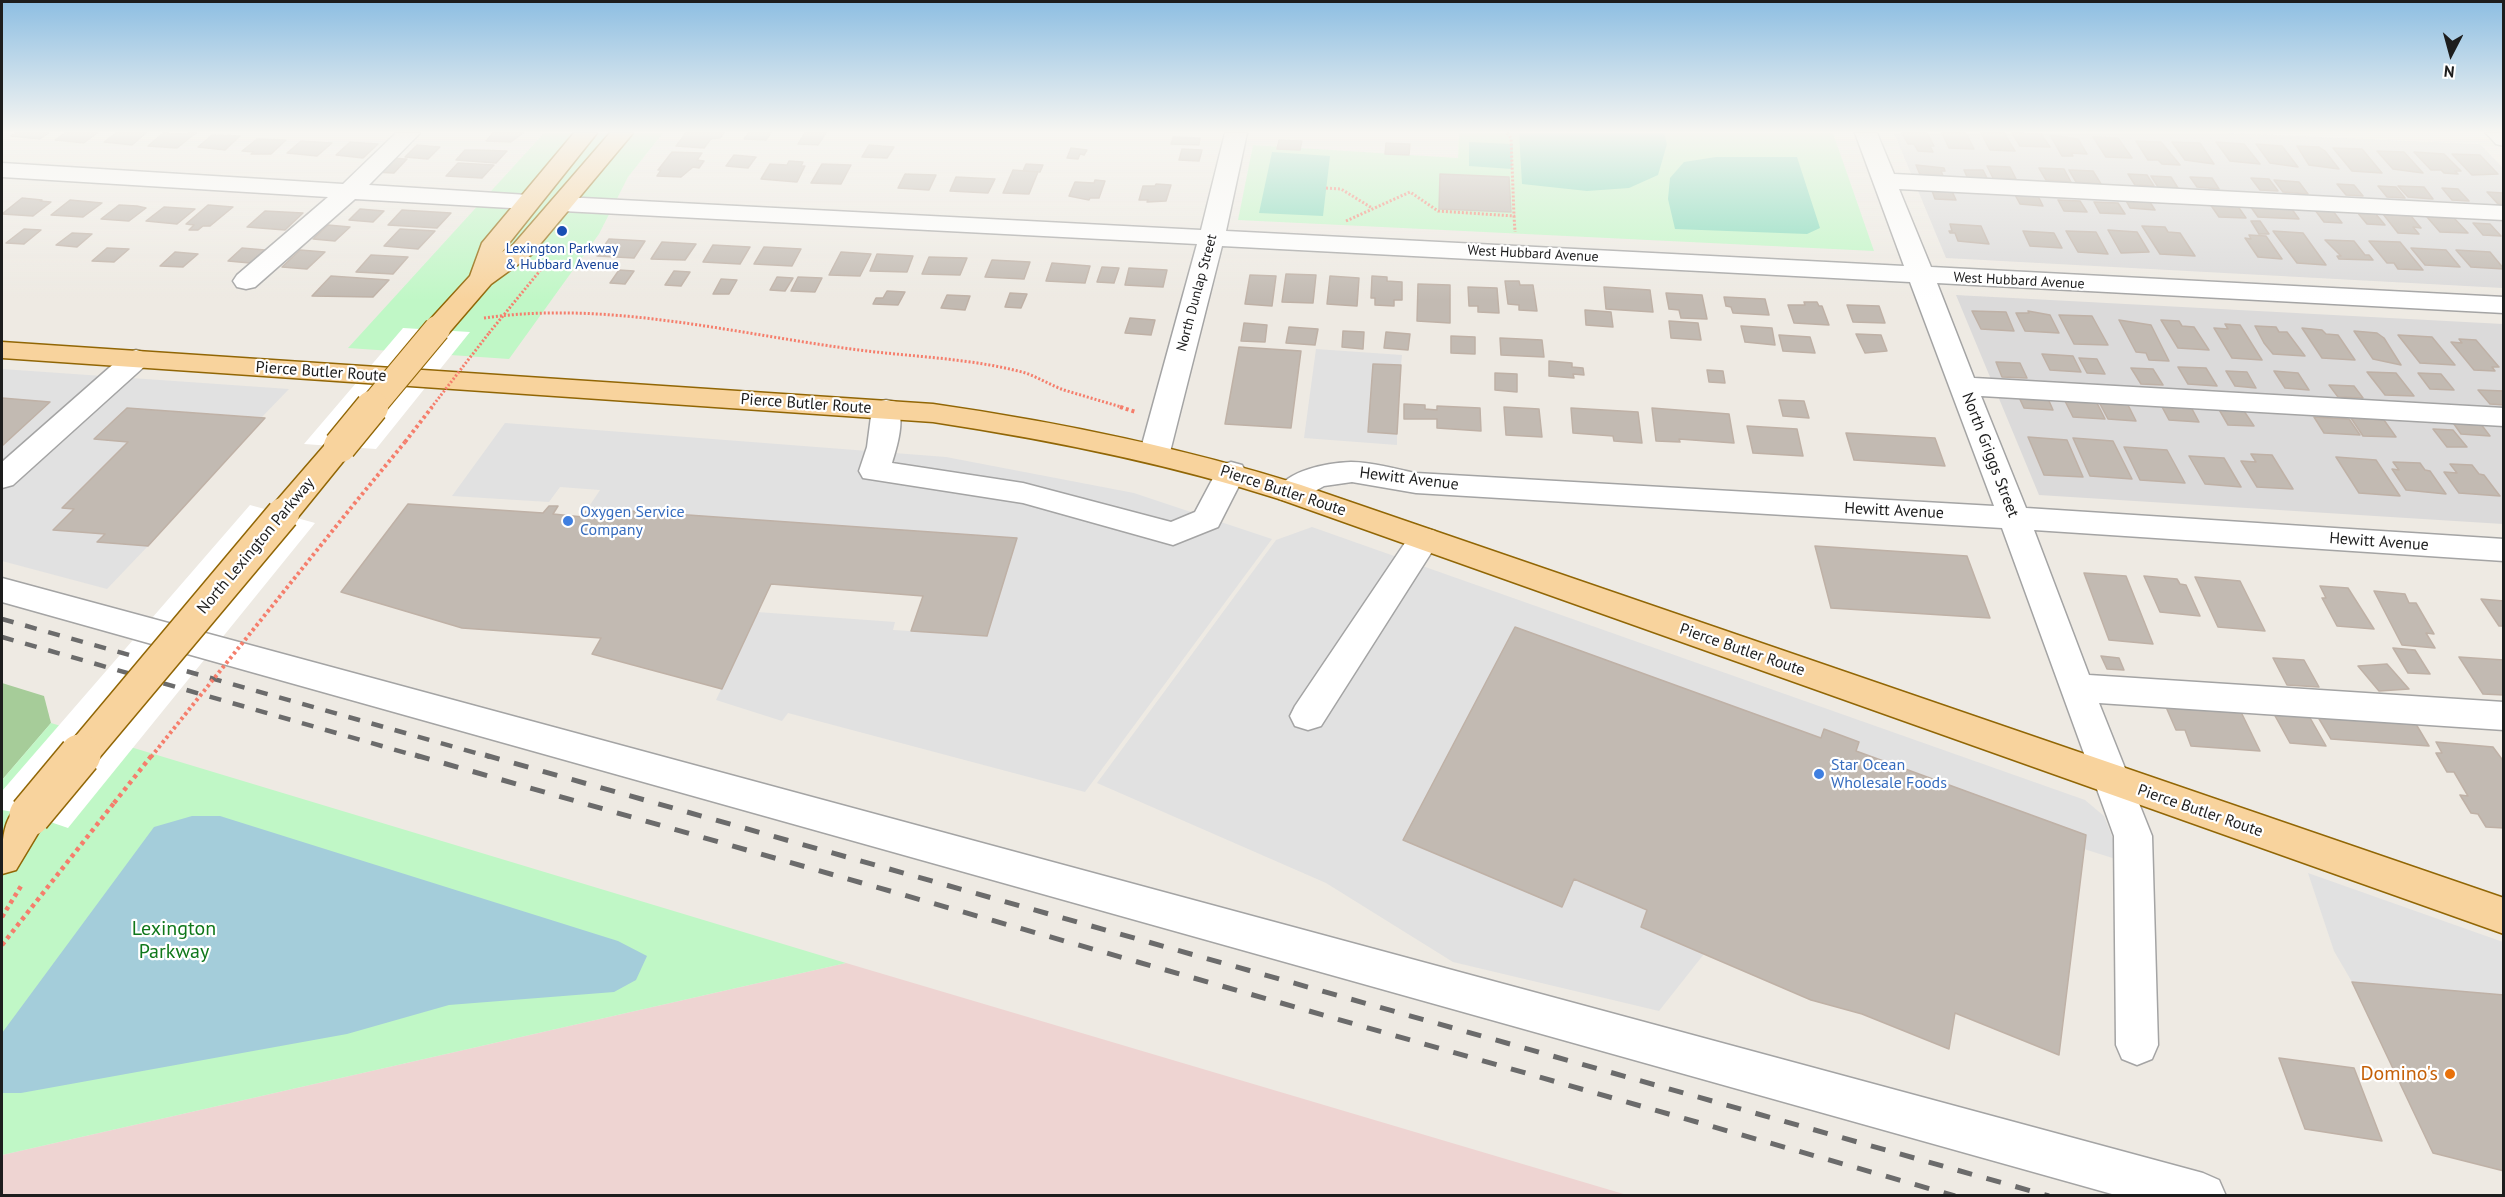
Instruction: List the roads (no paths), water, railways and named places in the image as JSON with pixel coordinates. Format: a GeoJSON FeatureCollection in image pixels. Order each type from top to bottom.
{"type":"FeatureCollection","features":[{"type":"Feature","properties":{"kind":"main road"},"geometry":{"type":"LineString","coordinates":[[482,278],[491,248],[539,189]]}},
{"type":"Feature","properties":{"kind":"main road"},"geometry":{"type":"LineString","coordinates":[[482,278],[522,250],[576,189]]}},
{"type":"Feature","properties":{"kind":"main road","name":"North Lexington Parkway"},"geometry":{"type":"LineString","coordinates":[[30,815],[482,278]]}},
{"type":"Feature","properties":{"kind":"main road","name":"Pierce Butler Route"},"geometry":{"type":"LineString","coordinates":[[2,350],[886,409],[1024,426],[1159,438],[1231,472],[2504,916]]}},
{"type":"Feature","properties":{"kind":"main road"},"geometry":{"type":"LineString","coordinates":[[2,843],[30,815]]}},
{"type":"Feature","properties":{"kind":"main road"},"geometry":{"type":"LineString","coordinates":[[2,858],[30,815]]}},
{"type":"Feature","properties":{"kind":"street"},"geometry":{"type":"LineString","coordinates":[[329,189],[528,202]]}},
{"type":"Feature","properties":{"kind":"street","name":"North Dunlap Street"},"geometry":{"type":"LineString","coordinates":[[1159,438],[1222,189]]}},
{"type":"Feature","properties":{"kind":"street","name":"North Griggs Street"},"geometry":{"type":"LineString","coordinates":[[1888,189],[2133,836],[2137,1045]]}},
{"type":"Feature","properties":{"kind":"street"},"geometry":{"type":"LineString","coordinates":[[2037,189],[2504,213]]}},
{"type":"Feature","properties":{"kind":"street"},"geometry":{"type":"LineString","coordinates":[[246,281],[349,190]]}},
{"type":"Feature","properties":{"kind":"street","name":"West Hubbard Avenue"},"geometry":{"type":"LineString","coordinates":[[563,204],[2504,305]]}},
{"type":"Feature","properties":{"kind":"street"},"geometry":{"type":"LineString","coordinates":[[2,478],[136,359]]}},
{"type":"Feature","properties":{"kind":"street"},"geometry":{"type":"LineString","coordinates":[[1964,386],[2504,417]]}},
{"type":"Feature","properties":{"kind":"street"},"geometry":{"type":"LineString","coordinates":[[886,409],[882,447],[874,471],[1023,493],[1173,534],[1207,519],[1231,472]]}},
{"type":"Feature","properties":{"kind":"street","name":"Hewitt Avenue"},"geometry":{"type":"LineString","coordinates":[[1290,492],[1317,477],[1352,472],[1416,483],[2014,518],[2504,550]]}},
{"type":"Feature","properties":{"kind":"street"},"geometry":{"type":"LineString","coordinates":[[1308,716],[1424,539]]}},
{"type":"Feature","properties":{"kind":"street"},"geometry":{"type":"LineString","coordinates":[[2,590],[2203,1196]]}},
{"type":"Feature","properties":{"kind":"street"},"geometry":{"type":"LineString","coordinates":[[2076,688],[2504,716]]}},
{"type":"Feature","properties":{"kind":"water"},"geometry":{"type":"Polygon","coordinates":[[[192,816],[220,816],[618,941],[647,956],[636,980],[614,992],[449,1005],[347,1034],[21,1093],[2,1093],[2,1033],[154,827],[192,816]]]}},
{"type":"Feature","properties":{"kind":"railway"},"geometry":{"type":"LineString","coordinates":[[2,619],[490,757]]}},
{"type":"Feature","properties":{"kind":"railway"},"geometry":{"type":"LineString","coordinates":[[2,637],[420,757]]}},
{"type":"Feature","properties":{"kind":"railway"},"geometry":{"type":"LineString","coordinates":[[415,755],[1955,1196]]}},
{"type":"Feature","properties":{"kind":"railway"},"geometry":{"type":"LineString","coordinates":[[485,755],[2049,1196]]}},
{"type":"Feature","properties":{"kind":"place","name":"Lexington Parkway & Hubbard Avenue"},"geometry":{"type":"Point","coordinates":[562,231]}},
{"type":"Feature","properties":{"kind":"place","name":"Oxygen Service Company"},"geometry":{"type":"Point","coordinates":[568,521]}},
{"type":"Feature","properties":{"kind":"place","name":"Star Ocean Wholesale Foods"},"geometry":{"type":"Point","coordinates":[1819,774]}},
{"type":"Feature","properties":{"kind":"place","name":"Domino's"},"geometry":{"type":"Point","coordinates":[2450,1074]}},
{"type":"Feature","properties":{"kind":"park label","name":"Lexington Parkway"},"geometry":{"type":"Point","coordinates":[174,940]}}]}
